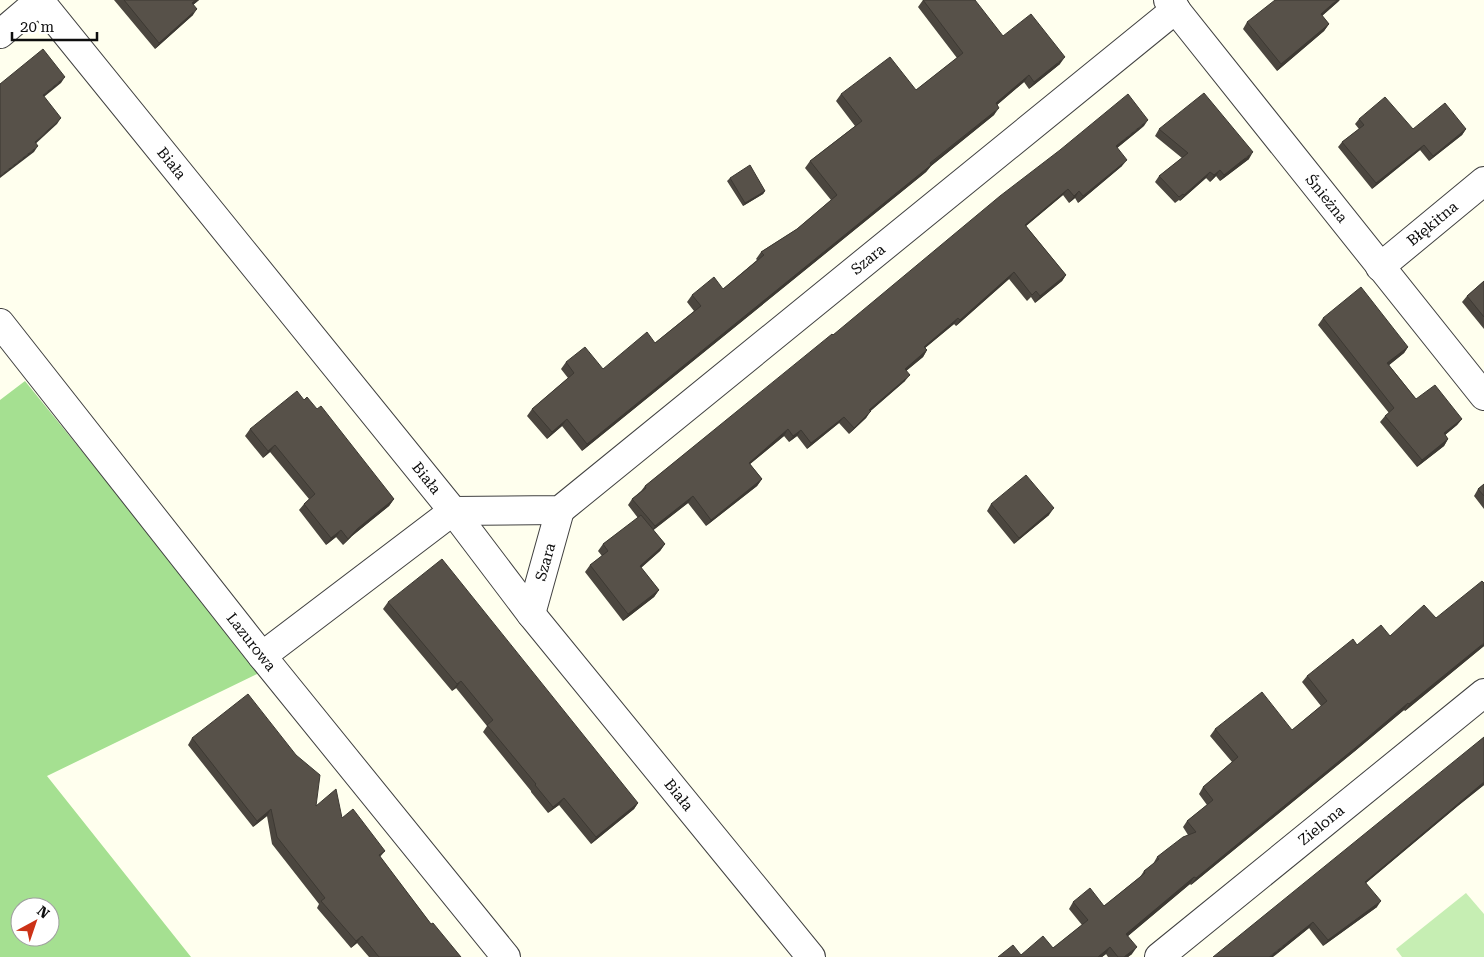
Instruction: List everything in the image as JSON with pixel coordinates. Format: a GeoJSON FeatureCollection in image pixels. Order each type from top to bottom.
{"type":"FeatureCollection","features":[{"type":"Feature","properties":{"kind":"street"},"geometry":{"type":"LineString","coordinates":[[0,34],[40,0]]}},
{"type":"Feature","properties":{"kind":"street","name":"Biała"},"geometry":{"type":"LineString","coordinates":[[40,0],[453,511],[531,614],[811,957]]}},
{"type":"Feature","properties":{"kind":"street","name":"Śnieżna"},"geometry":{"type":"LineString","coordinates":[[1172,5],[1484,396]]}},
{"type":"Feature","properties":{"kind":"street","name":"Szara"},"geometry":{"type":"LineString","coordinates":[[531,614],[560,510],[1172,5]]}},
{"type":"Feature","properties":{"kind":"street","name":"Błękitna"},"geometry":{"type":"LineString","coordinates":[[1380,267],[1484,181]]}},
{"type":"Feature","properties":{"kind":"street","name":"Lazurowa"},"geometry":{"type":"LineString","coordinates":[[0,323],[262,656],[506,957]]}},
{"type":"Feature","properties":{"kind":"street"},"geometry":{"type":"LineString","coordinates":[[262,656],[453,511],[560,510]]}},
{"type":"Feature","properties":{"kind":"street","name":"Zielona"},"geometry":{"type":"LineString","coordinates":[[1159,957],[1484,694]]}},
{"type":"Feature","properties":{"kind":"green space"},"geometry":{"type":"Polygon","coordinates":[[[25,381],[261,672],[47,776],[191,957],[0,957],[0,400],[25,381]]]}},
{"type":"Feature","properties":{"kind":"green space"},"geometry":{"type":"Polygon","coordinates":[[[1466,893],[1484,914],[1484,957],[1402,957],[1396,949],[1466,893]]]}},
{"type":"Feature","properties":{"kind":"building"},"geometry":{"type":"Polygon","coordinates":[[[124,0],[196,0],[192,3],[197,9],[159,43],[124,0]]]}},
{"type":"Feature","properties":{"kind":"building"},"geometry":{"type":"Polygon","coordinates":[[[923,0],[975,0],[1003,36],[1031,14],[1065,57],[1034,82],[1029,75],[996,103],[999,108],[930,163],[931,165],[587,444],[567,419],[552,432],[532,409],[574,373],[566,362],[585,347],[603,369],[647,332],[655,343],[701,306],[692,295],[714,277],[723,289],[764,255],[761,252],[797,229],[837,195],[810,161],[862,121],[841,94],[890,57],[916,90],[963,53],[923,0]]]}},
{"type":"Feature","properties":{"kind":"building"},"geometry":{"type":"Polygon","coordinates":[[[1275,0],[1337,0],[1321,14],[1329,24],[1281,64],[1247,22],[1275,0]]]}},
{"type":"Feature","properties":{"kind":"building"},"geometry":{"type":"Polygon","coordinates":[[[43,49],[65,77],[43,95],[61,118],[35,142],[38,146],[0,176],[0,84],[43,49]]]}},
{"type":"Feature","properties":{"kind":"building"},"geometry":{"type":"Polygon","coordinates":[[[1204,93],[1253,152],[1224,175],[1220,170],[1214,175],[1210,172],[1184,195],[1179,197],[1159,176],[1188,153],[1159,129],[1204,93]]]}},
{"type":"Feature","properties":{"kind":"building"},"geometry":{"type":"Polygon","coordinates":[[[1128,94],[1148,120],[1116,146],[1127,160],[1083,196],[1079,191],[1074,196],[1068,189],[1025,225],[1066,275],[1040,296],[1036,291],[1032,295],[1014,272],[960,320],[958,318],[924,347],[927,350],[905,369],[910,375],[869,410],[871,411],[854,428],[844,417],[811,443],[801,430],[793,436],[788,429],[749,463],[762,479],[711,520],[693,496],[655,526],[632,499],[646,488],[645,486],[1128,94]]]}},
{"type":"Feature","properties":{"kind":"building"},"geometry":{"type":"Polygon","coordinates":[[[1385,97],[1413,129],[1445,103],[1466,129],[1433,156],[1424,145],[1376,183],[1342,142],[1364,125],[1359,119],[1385,97]]]}},
{"type":"Feature","properties":{"kind":"building"},"geometry":{"type":"Polygon","coordinates":[[[750,165],[765,191],[745,203],[730,178],[750,165]]]}},
{"type":"Feature","properties":{"kind":"building"},"geometry":{"type":"Polygon","coordinates":[[[1484,281],[1484,317],[1467,296],[1484,281]]]}},
{"type":"Feature","properties":{"kind":"building"},"geometry":{"type":"Polygon","coordinates":[[[1361,287],[1408,347],[1387,363],[1416,399],[1435,385],[1462,419],[1444,433],[1448,439],[1422,460],[1385,416],[1394,408],[1323,318],[1361,287]]]}},
{"type":"Feature","properties":{"kind":"building"},"geometry":{"type":"Polygon","coordinates":[[[297,391],[304,400],[307,397],[317,409],[321,406],[394,499],[357,529],[348,539],[341,530],[331,538],[304,504],[315,494],[275,445],[268,451],[250,429],[297,391]]]}},
{"type":"Feature","properties":{"kind":"building"},"geometry":{"type":"Polygon","coordinates":[[[1026,475],[1054,508],[1019,538],[991,504],[1026,475]]]}},
{"type":"Feature","properties":{"kind":"building"},"geometry":{"type":"Polygon","coordinates":[[[1484,484],[1484,496],[1478,489],[1484,484]]]}},
{"type":"Feature","properties":{"kind":"building"},"geometry":{"type":"Polygon","coordinates":[[[641,515],[665,544],[640,566],[659,590],[628,614],[590,565],[608,551],[603,544],[641,515]]]}},
{"type":"Feature","properties":{"kind":"building"},"geometry":{"type":"Polygon","coordinates":[[[442,559],[638,803],[596,837],[564,798],[553,807],[487,725],[493,720],[461,681],[457,684],[388,602],[442,559]]]}},
{"type":"Feature","properties":{"kind":"building"},"geometry":{"type":"Polygon","coordinates":[[[1482,581],[1484,583],[1484,643],[1126,934],[1137,947],[1124,957],[1118,957],[1110,947],[1098,957],[998,957],[1013,945],[1021,955],[1043,936],[1053,948],[1088,920],[1073,902],[1090,888],[1104,906],[1145,873],[1144,871],[1159,859],[1157,857],[1183,837],[1196,832],[1187,821],[1213,800],[1203,787],[1238,757],[1215,729],[1262,692],[1292,730],[1327,701],[1307,676],[1353,639],[1357,645],[1381,625],[1390,636],[1424,605],[1436,618],[1482,581]]]}},
{"type":"Feature","properties":{"kind":"building"},"geometry":{"type":"Polygon","coordinates":[[[248,694],[296,755],[320,775],[316,806],[336,789],[342,818],[353,809],[385,851],[379,855],[431,924],[433,923],[461,957],[379,957],[362,936],[356,941],[321,901],[325,898],[277,837],[271,809],[257,821],[192,738],[248,694]]]}},
{"type":"Feature","properties":{"kind":"building"},"geometry":{"type":"Polygon","coordinates":[[[1484,737],[1484,782],[1365,882],[1381,901],[1328,940],[1313,922],[1269,957],[1213,957],[1484,737]]]}}]}
